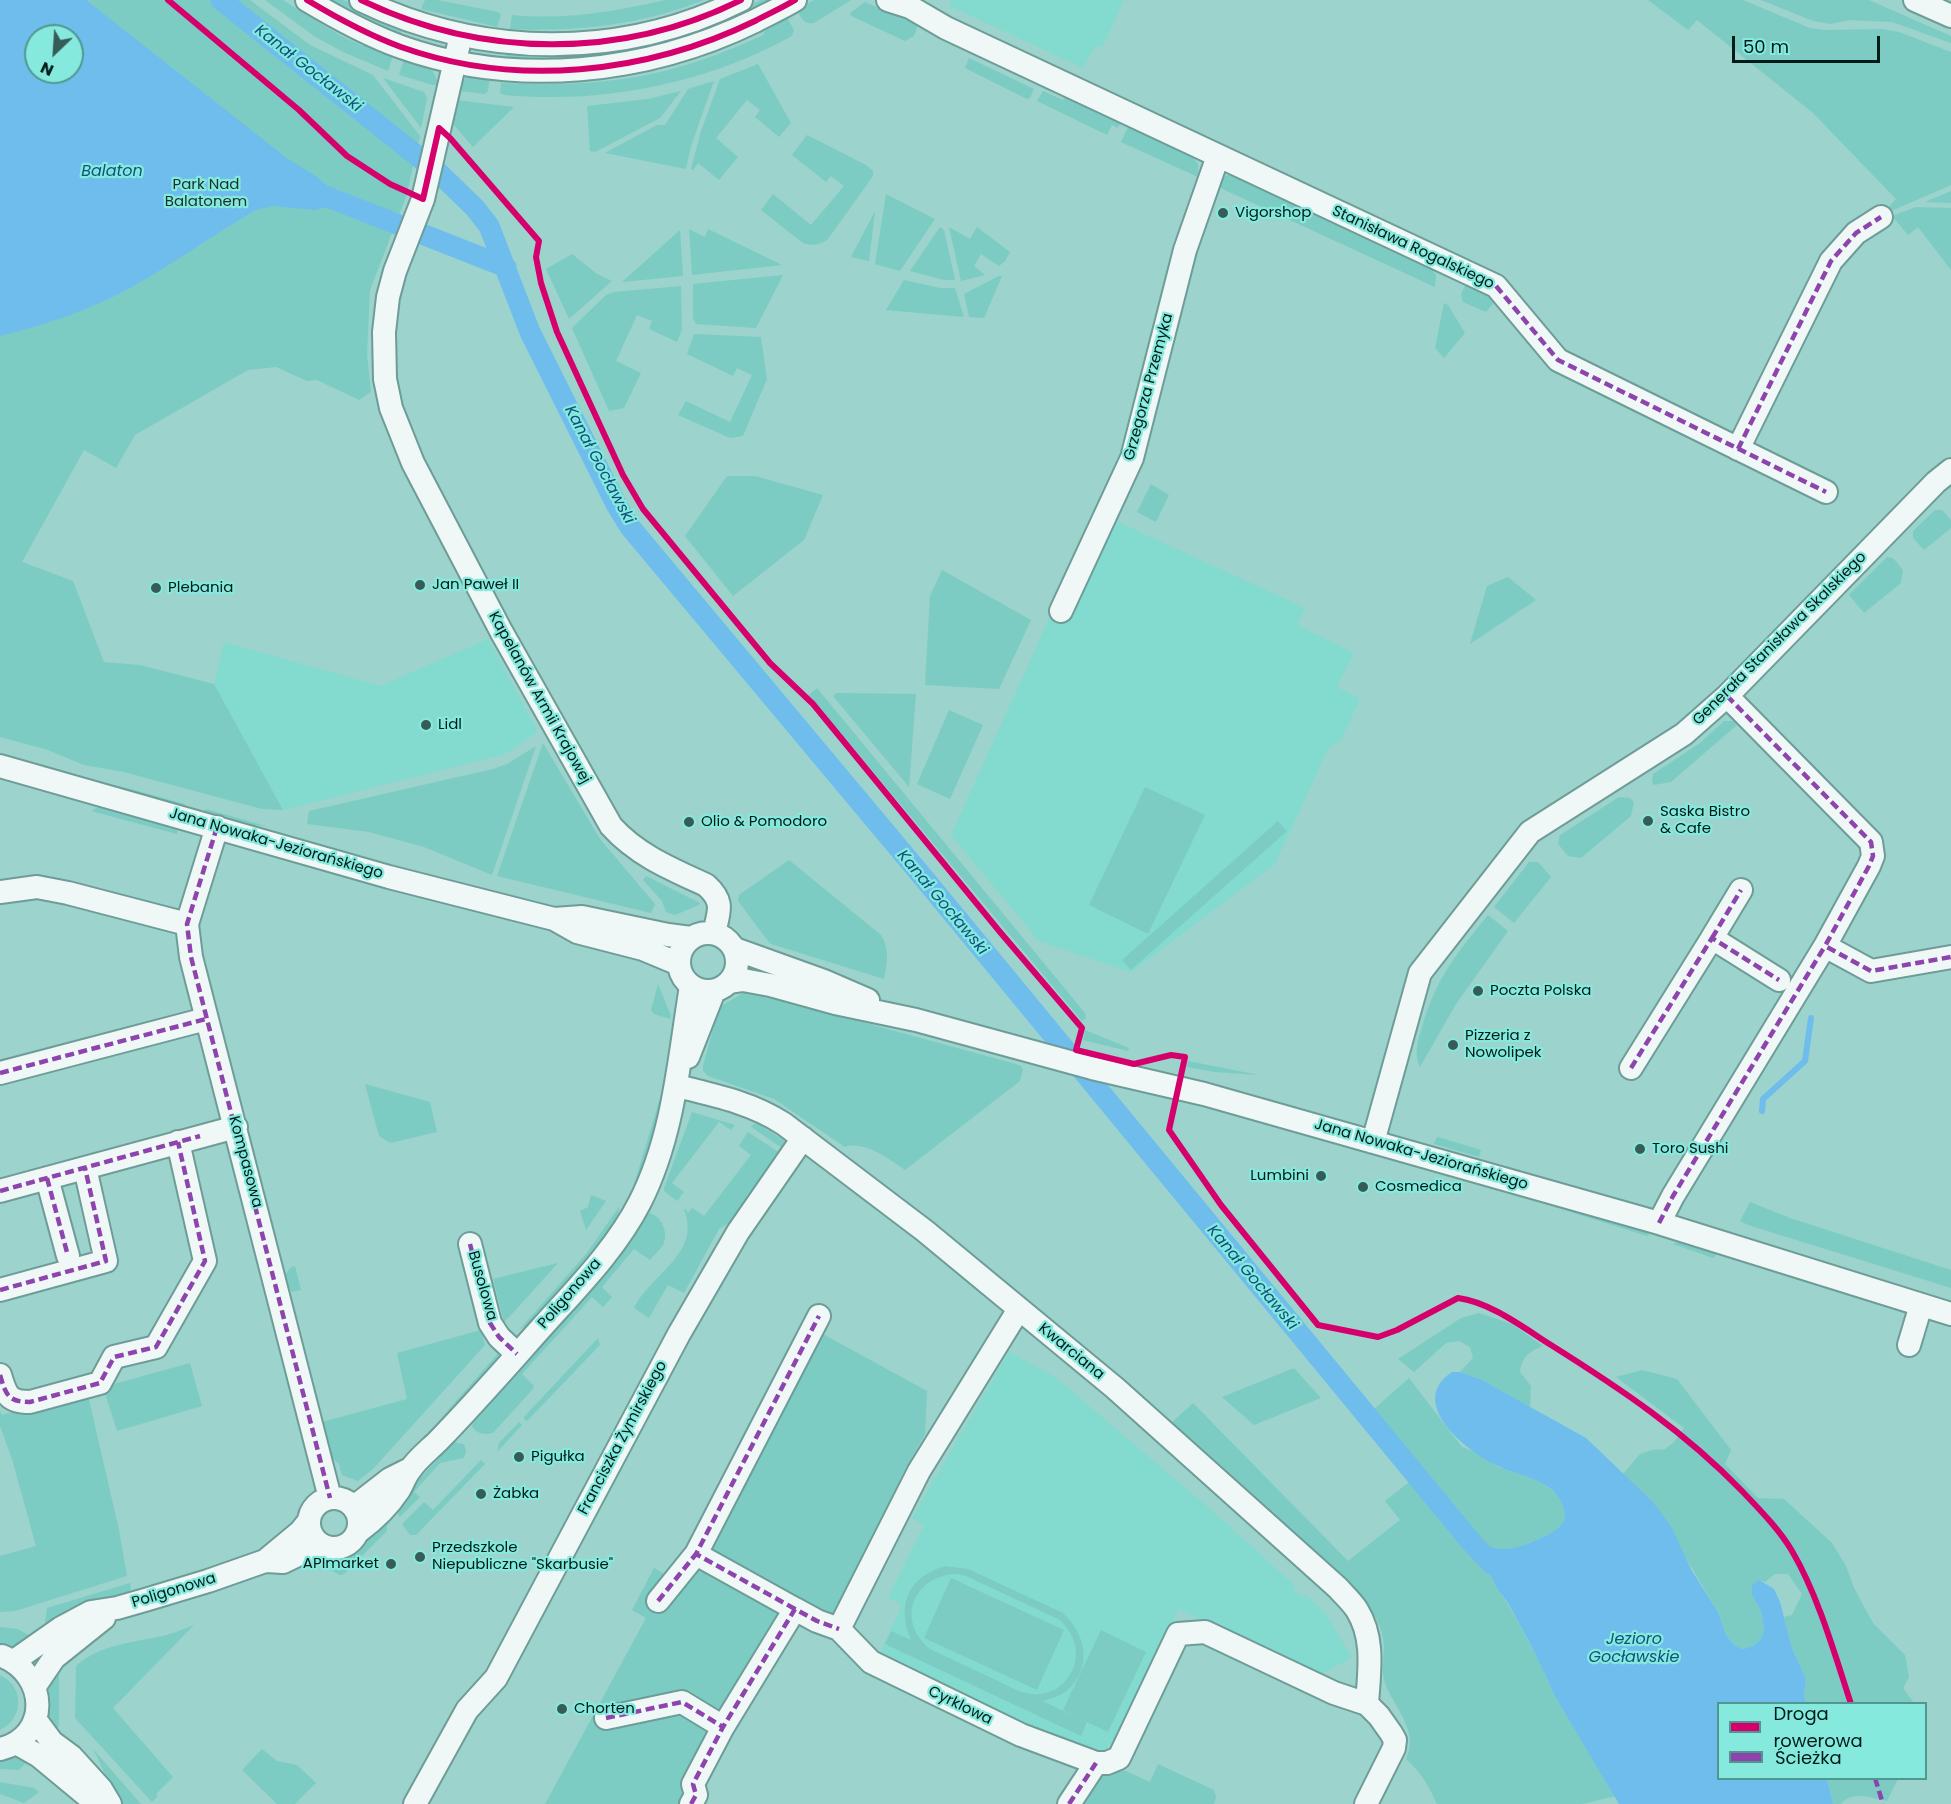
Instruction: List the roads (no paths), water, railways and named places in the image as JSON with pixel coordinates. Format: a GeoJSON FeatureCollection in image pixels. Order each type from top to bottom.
{"type":"FeatureCollection","features":[{"type":"Feature","properties":{"kind":"street"},"geometry":{"type":"LineString","coordinates":[[307,0],[376,37],[402,47],[454,61],[542,72],[604,67],[668,55],[736,30],[795,0]]}},
{"type":"Feature","properties":{"kind":"street"},"geometry":{"type":"LineString","coordinates":[[361,0],[411,22],[461,35],[529,44],[607,40],[686,23],[741,0]]}},
{"type":"Feature","properties":{"kind":"street","name":"Stanisława Rogalskiego"},"geometry":{"type":"LineString","coordinates":[[888,0],[908,4],[929,20],[1496,286],[1558,360],[1826,492]]}},
{"type":"Feature","properties":{"kind":"street"},"geometry":{"type":"LineString","coordinates":[[1915,0],[1951,16]]}},
{"type":"Feature","properties":{"kind":"street","name":"Kapelanów Armii Krajowej"},"geometry":{"type":"LineString","coordinates":[[461,35],[427,181],[388,297],[384,332],[385,379],[392,408],[412,463],[501,631],[611,826],[624,841],[644,855],[706,885],[714,893],[719,900],[720,907],[714,933]]}},
{"type":"Feature","properties":{"kind":"street","name":"Grzegorza Przemyka"},"geometry":{"type":"LineString","coordinates":[[1061,611],[1132,458],[1185,250],[1218,156]]}},
{"type":"Feature","properties":{"kind":"street"},"geometry":{"type":"LineString","coordinates":[[1738,449],[1831,261],[1856,232],[1881,217]]}},
{"type":"Feature","properties":{"kind":"street","name":"Generała Stanisława Skalskiego"},"geometry":{"type":"LineString","coordinates":[[1373,1142],[1420,973],[1530,832],[1684,734],[1727,696],[1935,482],[1951,470]]}},
{"type":"Feature","properties":{"kind":"street"},"geometry":{"type":"LineString","coordinates":[[1659,1223],[1673,1196],[1825,946],[1873,856],[1871,842],[1727,696]]}},
{"type":"Feature","properties":{"kind":"street","name":"Jana Nowaka-Jeziorańskiego"},"geometry":{"type":"LineString","coordinates":[[0,766],[389,877],[554,919],[577,932],[643,949],[679,964]]}},
{"type":"Feature","properties":{"kind":"street","name":"Kompasowa"},"geometry":{"type":"LineString","coordinates":[[218,827],[187,924],[191,957],[330,1498]]}},
{"type":"Feature","properties":{"kind":"street"},"geometry":{"type":"LineString","coordinates":[[0,892],[37,887],[187,924]]}},
{"type":"Feature","properties":{"kind":"street"},"geometry":{"type":"LineString","coordinates":[[1631,1068],[1741,890]]}},
{"type":"Feature","properties":{"kind":"street","name":"Jana Nowaka-Jeziorańskiego"},"geometry":{"type":"LineString","coordinates":[[554,919],[582,917],[691,938]]}},
{"type":"Feature","properties":{"kind":"street"},"geometry":{"type":"LineString","coordinates":[[714,933],[726,939],[735,949],[737,966],[722,986],[706,991],[691,986],[685,980],[679,964],[680,954],[684,945],[691,938],[714,933]]}},
{"type":"Feature","properties":{"kind":"street"},"geometry":{"type":"LineString","coordinates":[[1712,938],[1779,980]]}},
{"type":"Feature","properties":{"kind":"street"},"geometry":{"type":"LineString","coordinates":[[1825,946],[1871,971],[1951,957]]}},
{"type":"Feature","properties":{"kind":"street","name":"Jana Nowaka-Jeziorańskiego"},"geometry":{"type":"LineString","coordinates":[[735,949],[824,981],[916,1020]]}},
{"type":"Feature","properties":{"kind":"street","name":"Jana Nowaka-Jeziorańskiego"},"geometry":{"type":"LineString","coordinates":[[722,986],[743,980],[770,985],[836,1003],[916,1020],[1092,1068],[1204,1094],[1659,1223],[1951,1314]]}},
{"type":"Feature","properties":{"kind":"street","name":"Poligonowa"},"geometry":{"type":"LineString","coordinates":[[358,1532],[387,1506],[400,1489],[410,1470],[455,1424],[604,1256],[640,1201],[665,1134],[676,1086],[691,986]]}},
{"type":"Feature","properties":{"kind":"street","name":"Poligonowa"},"geometry":{"type":"LineString","coordinates":[[676,1086],[722,986]]}},
{"type":"Feature","properties":{"kind":"street"},"geometry":{"type":"LineString","coordinates":[[0,1074],[206,1019]]}},
{"type":"Feature","properties":{"kind":"street","name":"Kwarciana"},"geometry":{"type":"LineString","coordinates":[[676,1086],[753,1107],[773,1117],[925,1231],[1137,1407],[1338,1588],[1356,1608],[1367,1629],[1370,1654],[1367,1704]]}},
{"type":"Feature","properties":{"kind":"street"},"geometry":{"type":"LineString","coordinates":[[0,1191],[236,1127]]}},
{"type":"Feature","properties":{"kind":"street","name":"Franciszka Żymirskiego"},"geometry":{"type":"LineString","coordinates":[[415,1804],[466,1710],[496,1678],[679,1334],[738,1232],[803,1138]]}},
{"type":"Feature","properties":{"kind":"street"},"geometry":{"type":"LineString","coordinates":[[0,1375],[9,1398],[19,1402],[30,1402],[100,1383],[114,1357],[156,1347],[205,1261],[178,1142]]}},
{"type":"Feature","properties":{"kind":"street"},"geometry":{"type":"LineString","coordinates":[[0,1290],[106,1261],[85,1168]]}},
{"type":"Feature","properties":{"kind":"street"},"geometry":{"type":"LineString","coordinates":[[47,1178],[68,1256]]}},
{"type":"Feature","properties":{"kind":"street","name":"Busolowa"},"geometry":{"type":"LineString","coordinates":[[470,1244],[490,1323],[499,1337],[517,1354]]}},
{"type":"Feature","properties":{"kind":"street"},"geometry":{"type":"LineString","coordinates":[[1909,1346],[1921,1305]]}},
{"type":"Feature","properties":{"kind":"street"},"geometry":{"type":"LineString","coordinates":[[696,1554],[817,1621],[839,1629],[919,1471],[1019,1309]]}},
{"type":"Feature","properties":{"kind":"street"},"geometry":{"type":"LineString","coordinates":[[658,1601],[696,1554],[819,1316]]}},
{"type":"Feature","properties":{"kind":"street","name":"Poligonowa"},"geometry":{"type":"LineString","coordinates":[[354,1507],[390,1479],[410,1470]]}},
{"type":"Feature","properties":{"kind":"street"},"geometry":{"type":"LineString","coordinates":[[330,1498],[347,1501],[354,1507],[358,1515],[358,1532],[353,1540],[337,1548],[320,1544],[310,1530],[309,1522],[315,1506],[330,1498]]}},
{"type":"Feature","properties":{"kind":"street","name":"Poligonowa"},"geometry":{"type":"LineString","coordinates":[[7,1659],[91,1612],[117,1608],[208,1581],[265,1561],[309,1522]]}},
{"type":"Feature","properties":{"kind":"street","name":"Poligonowa"},"geometry":{"type":"LineString","coordinates":[[265,1561],[283,1562],[320,1544]]}},
{"type":"Feature","properties":{"kind":"street","name":"Poligonowa"},"geometry":{"type":"LineString","coordinates":[[35,1686],[63,1649],[117,1608]]}},
{"type":"Feature","properties":{"kind":"street"},"geometry":{"type":"LineString","coordinates":[[691,1804],[696,1795],[693,1784],[723,1727],[795,1609]]}},
{"type":"Feature","properties":{"kind":"street","name":"Cyrklowa"},"geometry":{"type":"LineString","coordinates":[[839,1629],[871,1662],[1021,1735],[1096,1763]]}},
{"type":"Feature","properties":{"kind":"street"},"geometry":{"type":"LineString","coordinates":[[1069,1804],[1096,1763],[1107,1763],[1119,1758],[1178,1634],[1205,1632],[1334,1693],[1367,1704],[1379,1716],[1395,1740],[1394,1748],[1365,1804]]}},
{"type":"Feature","properties":{"kind":"street"},"geometry":{"type":"LineString","coordinates":[[7,1659],[30,1676],[35,1686],[38,1703],[35,1719],[26,1734],[8,1746]]}},
{"type":"Feature","properties":{"kind":"street"},"geometry":{"type":"LineString","coordinates":[[606,1718],[682,1702],[723,1727]]}},
{"type":"Feature","properties":{"kind":"street"},"geometry":{"type":"LineString","coordinates":[[35,1719],[52,1742],[71,1756],[101,1789],[110,1804]]}},
{"type":"Feature","properties":{"kind":"street"},"geometry":{"type":"LineString","coordinates":[[8,1746],[39,1756],[98,1804]]}},
{"type":"Feature","properties":{"kind":"water","name":"Balaton"},"geometry":{"type":"Polygon","coordinates":[[[0,0],[86,0],[288,159],[317,177],[339,196],[334,205],[315,210],[273,206],[256,210],[115,296],[34,327],[0,336],[0,0]]]}},
{"type":"Feature","properties":{"kind":"water","name":"Jezioro Gocławskie"},"geometry":{"type":"Polygon","coordinates":[[[1452,1372],[1460,1372],[1480,1379],[1586,1438],[1652,1501],[1671,1526],[1692,1571],[1718,1612],[1726,1635],[1734,1645],[1743,1649],[1753,1646],[1761,1639],[1764,1630],[1761,1611],[1752,1595],[1752,1585],[1759,1580],[1774,1589],[1780,1602],[1792,1648],[1806,1679],[1804,1695],[1806,1702],[1717,1702],[1717,1780],[1827,1780],[1833,1804],[1619,1804],[1556,1698],[1508,1603],[1498,1590],[1486,1566],[1469,1547],[1477,1540],[1499,1549],[1514,1548],[1549,1534],[1560,1526],[1565,1517],[1563,1506],[1552,1490],[1545,1485],[1500,1467],[1472,1451],[1458,1439],[1446,1426],[1438,1412],[1435,1398],[1439,1384],[1452,1372]]]}},
{"type":"Feature","properties":{"kind":"waterway","name":"Kanał Gocławski"},"geometry":{"type":"LineString","coordinates":[[221,0],[440,174],[475,208],[489,226],[530,332],[617,506],[630,527],[927,882],[1472,1543],[1492,1564]]}},
{"type":"Feature","properties":{"kind":"waterway"},"geometry":{"type":"LineString","coordinates":[[310,190],[506,267]]}},
{"type":"Feature","properties":{"kind":"waterway"},"geometry":{"type":"LineString","coordinates":[[1762,1111],[1763,1099],[1805,1061],[1811,1018]]}},
{"type":"Feature","properties":{"kind":"place","name":"Vigorshop"},"geometry":{"type":"Point","coordinates":[1223,213]}},
{"type":"Feature","properties":{"kind":"place","name":"Jan Paweł II"},"geometry":{"type":"Point","coordinates":[420,585]}},
{"type":"Feature","properties":{"kind":"place","name":"Plebania"},"geometry":{"type":"Point","coordinates":[156,588]}},
{"type":"Feature","properties":{"kind":"place","name":"Lidl"},"geometry":{"type":"Point","coordinates":[426,725]}},
{"type":"Feature","properties":{"kind":"place","name":"Saska Bistro & Cafe"},"geometry":{"type":"Point","coordinates":[1648,821]}},
{"type":"Feature","properties":{"kind":"place","name":"Olio & Pomodoro"},"geometry":{"type":"Point","coordinates":[689,822]}},
{"type":"Feature","properties":{"kind":"place","name":"Poczta Polska"},"geometry":{"type":"Point","coordinates":[1478,991]}},
{"type":"Feature","properties":{"kind":"place","name":"Pizzeria z Nowolipek"},"geometry":{"type":"Point","coordinates":[1453,1045]}},
{"type":"Feature","properties":{"kind":"place","name":"Toro Sushi"},"geometry":{"type":"Point","coordinates":[1640,1149]}},
{"type":"Feature","properties":{"kind":"place","name":"Lumbini"},"geometry":{"type":"Point","coordinates":[1321,1176]}},
{"type":"Feature","properties":{"kind":"place","name":"Cosmedica"},"geometry":{"type":"Point","coordinates":[1363,1187]}},
{"type":"Feature","properties":{"kind":"place","name":"Pigułka"},"geometry":{"type":"Point","coordinates":[519,1457]}},
{"type":"Feature","properties":{"kind":"place","name":"Żabka"},"geometry":{"type":"Point","coordinates":[481,1494]}},
{"type":"Feature","properties":{"kind":"place","name":"Przedszkole Niepubliczne \"Skarbusie\""},"geometry":{"type":"Point","coordinates":[420,1557]}},
{"type":"Feature","properties":{"kind":"place","name":"APImarket"},"geometry":{"type":"Point","coordinates":[391,1564]}},
{"type":"Feature","properties":{"kind":"place","name":"Chorten"},"geometry":{"type":"Point","coordinates":[562,1709]}},
{"type":"Feature","properties":{"kind":"park label","name":"Park Nad Balatonem"},"geometry":{"type":"Point","coordinates":[206,194]}}]}
